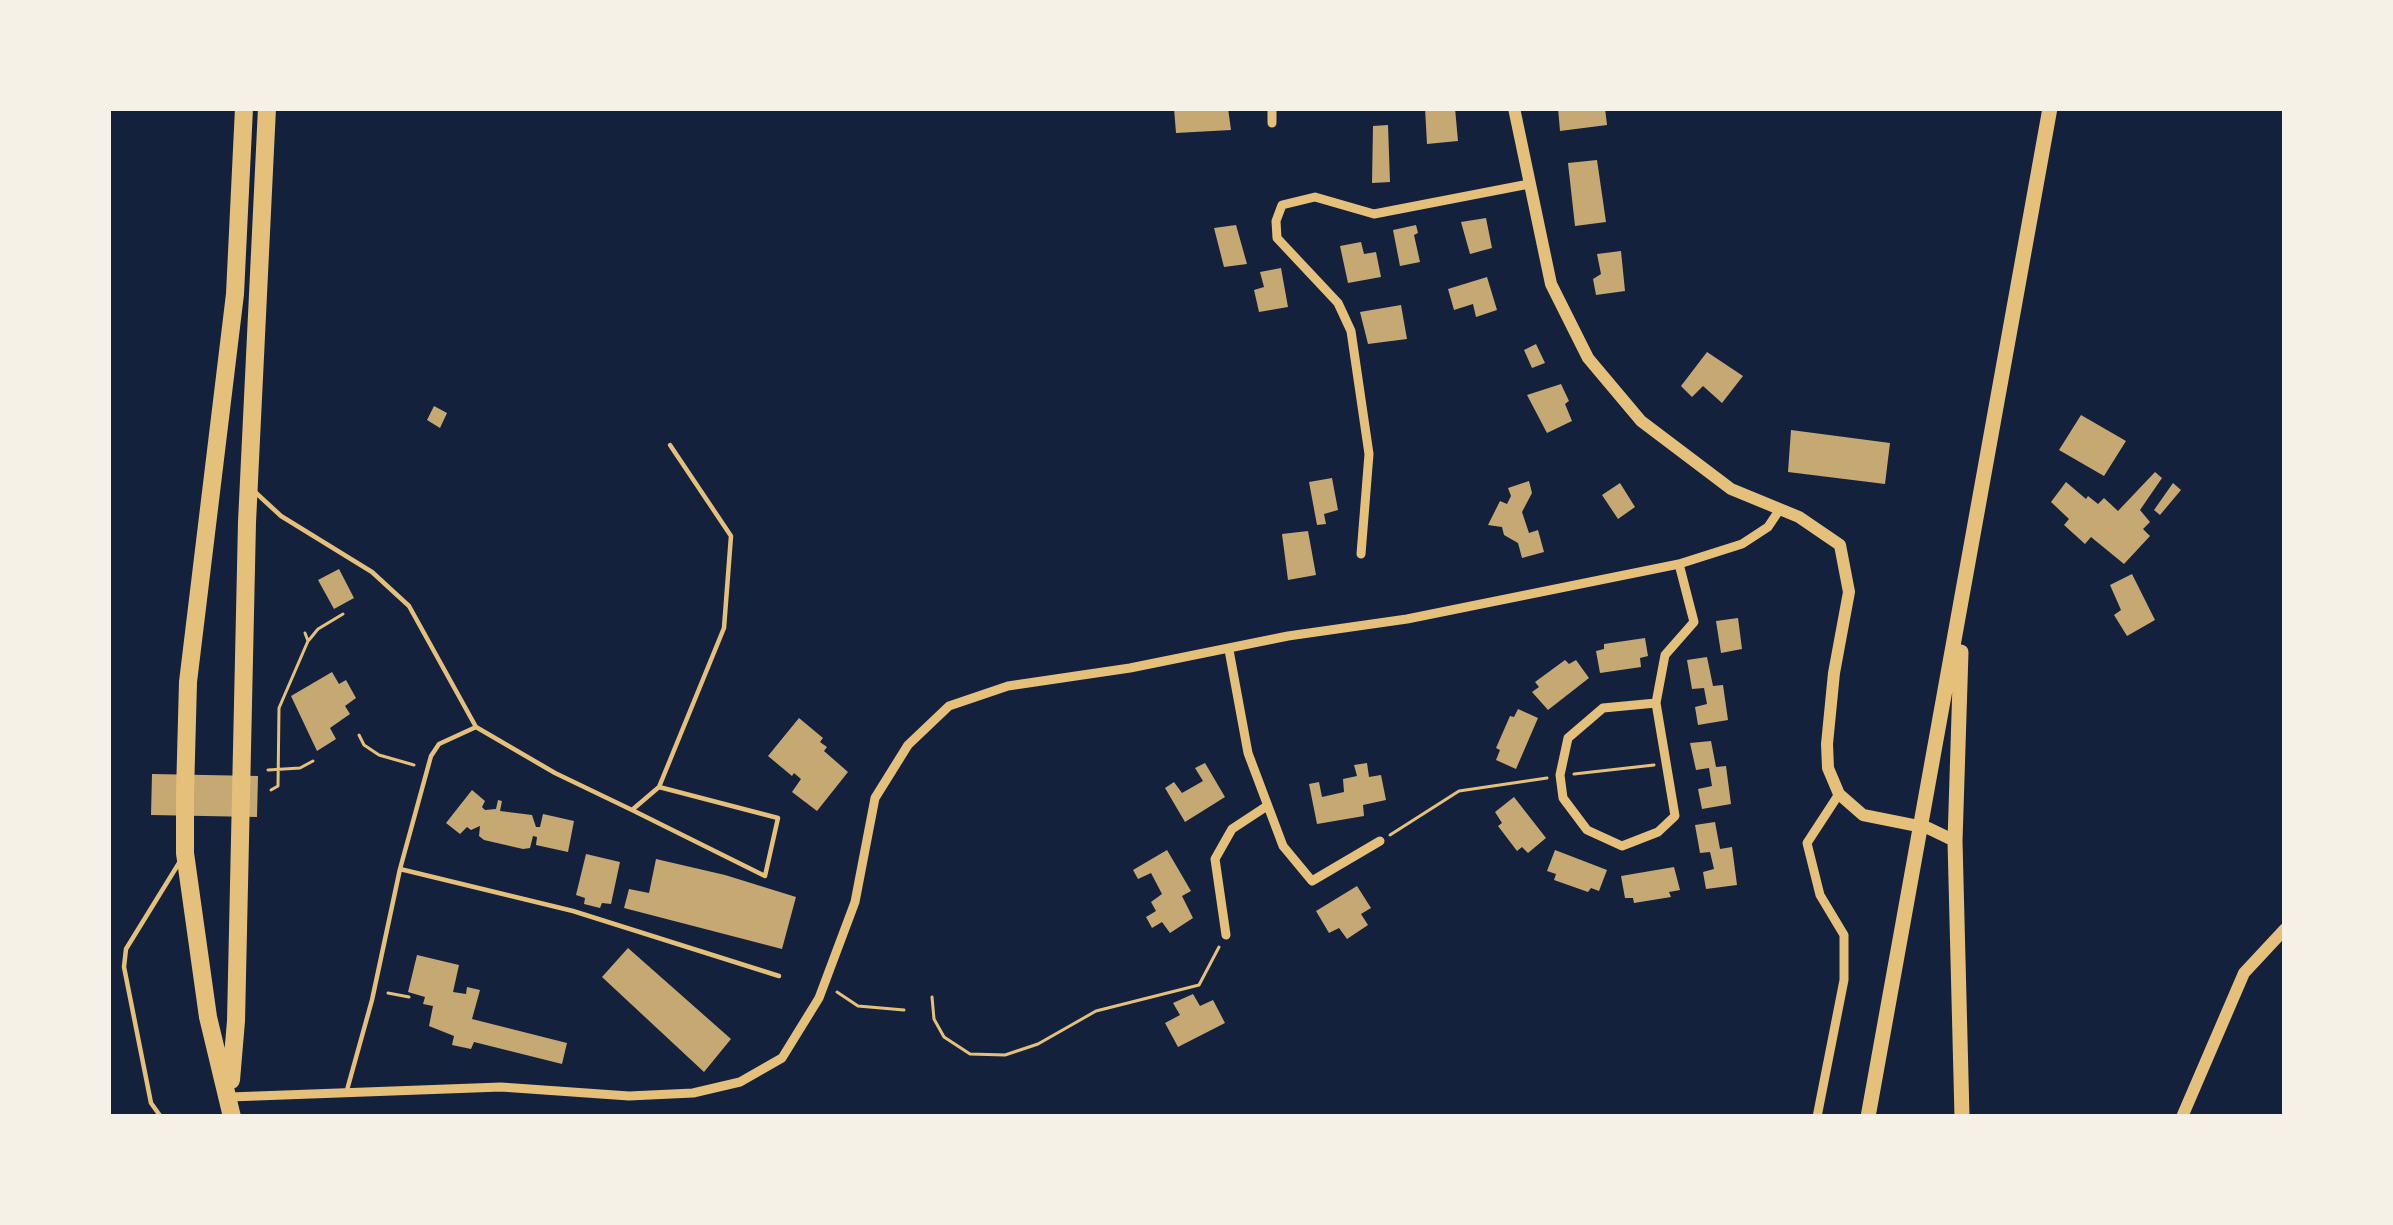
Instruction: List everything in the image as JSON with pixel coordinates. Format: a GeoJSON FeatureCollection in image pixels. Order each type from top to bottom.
{"type":"FeatureCollection","features":[{"type":"Feature","properties":{"kind":"highway"},"geometry":{"type":"LineString","coordinates":[[231,1107],[208,1017],[185,854],[188,682],[236,294],[244,108]]}},
{"type":"Feature","properties":{"kind":"highway"},"geometry":{"type":"LineString","coordinates":[[231,1107],[267,108]]}},
{"type":"Feature","properties":{"kind":"main road"},"geometry":{"type":"LineString","coordinates":[[1868,1117],[2050,108]]}},
{"type":"Feature","properties":{"kind":"main road"},"geometry":{"type":"LineString","coordinates":[[1962,601],[1955,841],[1962,1117]]}},
{"type":"Feature","properties":{"kind":"street"},"geometry":{"type":"LineString","coordinates":[[1272,108],[1272,123]]}},
{"type":"Feature","properties":{"kind":"street"},"geometry":{"type":"LineString","coordinates":[[1514,108],[1551,284],[1588,358],[1641,422],[1731,489],[1780,509],[1840,544],[1849,592],[1827,744],[1828,769],[1839,794],[1863,815],[1920,826],[1955,841]]}},
{"type":"Feature","properties":{"kind":"street"},"geometry":{"type":"LineString","coordinates":[[1360,554],[1369,454],[1351,331],[1338,304],[1277,238],[1282,205],[1315,197],[1374,214],[1528,184]]}},
{"type":"Feature","properties":{"kind":"street"},"geometry":{"type":"LineString","coordinates":[[231,1107],[346,1090],[501,1087],[629,1096],[693,1093],[740,1082],[782,1058],[819,998],[855,902],[875,798],[908,745],[949,706],[1008,686],[1288,636],[1407,620],[1679,564],[1742,544],[1768,527],[1780,509]]}},
{"type":"Feature","properties":{"kind":"street"},"geometry":{"type":"LineString","coordinates":[[1656,703],[1603,708],[1568,738],[1560,776],[1563,798],[1588,830],[1622,846],[1658,832],[1675,816],[1656,703],[1665,655],[1694,622],[1679,564]]}},
{"type":"Feature","properties":{"kind":"street"},"geometry":{"type":"LineString","coordinates":[[1229,650],[1248,752],[1282,846],[1312,881],[1380,841]]}},
{"type":"Feature","properties":{"kind":"street"},"geometry":{"type":"LineString","coordinates":[[1816,1117],[1844,980],[1844,935],[1820,895],[1807,843],[1839,794]]}},
{"type":"Feature","properties":{"kind":"street"},"geometry":{"type":"LineString","coordinates":[[1226,935],[1215,859],[1232,829],[1267,806]]}},
{"type":"Feature","properties":{"kind":"street"},"geometry":{"type":"LineString","coordinates":[[2182,1117],[2244,973],[2285,929]]}},
{"type":"Feature","properties":{"kind":"lane"},"geometry":{"type":"LineString","coordinates":[[632,810],[659,787],[724,628],[730,536],[670,446]]}},
{"type":"Feature","properties":{"kind":"lane"},"geometry":{"type":"LineString","coordinates":[[250,487],[281,516],[372,572],[409,607],[476,727],[555,773],[765,876],[778,818],[659,787]]}},
{"type":"Feature","properties":{"kind":"lane"},"geometry":{"type":"LineString","coordinates":[[346,1090],[428,768],[439,744],[476,727]]}},
{"type":"Feature","properties":{"kind":"lane"},"geometry":{"type":"LineString","coordinates":[[161,1117],[151,1103],[124,967],[126,950],[185,854]]}},
{"type":"Feature","properties":{"kind":"lane"},"geometry":{"type":"LineString","coordinates":[[400,869],[573,911],[779,976]]}},
{"type":"Feature","properties":{"kind":"path"},"geometry":{"type":"LineString","coordinates":[[272,790],[278,786],[280,708],[308,641],[318,628],[343,614]]}},
{"type":"Feature","properties":{"kind":"path"},"geometry":{"type":"LineString","coordinates":[[305,633],[308,641]]}},
{"type":"Feature","properties":{"kind":"path"},"geometry":{"type":"LineString","coordinates":[[359,735],[379,755],[428,768]]}},
{"type":"Feature","properties":{"kind":"path"},"geometry":{"type":"LineString","coordinates":[[268,770],[300,768],[313,761]]}},
{"type":"Feature","properties":{"kind":"path"},"geometry":{"type":"LineString","coordinates":[[1380,841],[1459,791],[1668,764]]}},
{"type":"Feature","properties":{"kind":"path"},"geometry":{"type":"LineString","coordinates":[[932,998],[934,1019],[944,1037],[970,1054],[1005,1055],[1039,1044],[1096,1011],[1199,985],[1226,935]]}},
{"type":"Feature","properties":{"kind":"path"},"geometry":{"type":"LineString","coordinates":[[830,988],[858,1006],[904,1010]]}},
{"type":"Feature","properties":{"kind":"path"},"geometry":{"type":"LineString","coordinates":[[374,990],[409,997]]}},
{"type":"Feature","properties":{"kind":"building"},"geometry":{"type":"Polygon","coordinates":[[[1174,108],[1228,108],[1231,130],[1176,133],[1174,108]]]}},
{"type":"Feature","properties":{"kind":"building"},"geometry":{"type":"Polygon","coordinates":[[[1425,108],[1455,108],[1458,141],[1427,144],[1425,108]]]}},
{"type":"Feature","properties":{"kind":"building"},"geometry":{"type":"Polygon","coordinates":[[[1558,108],[1605,108],[1607,125],[1560,131],[1558,108]]]}},
{"type":"Feature","properties":{"kind":"building"},"geometry":{"type":"Polygon","coordinates":[[[1388,125],[1390,182],[1372,183],[1373,126],[1388,125]]]}},
{"type":"Feature","properties":{"kind":"building"},"geometry":{"type":"Polygon","coordinates":[[[1597,160],[1606,222],[1575,226],[1568,163],[1597,160]]]}},
{"type":"Feature","properties":{"kind":"building"},"geometry":{"type":"Polygon","coordinates":[[[1486,218],[1492,248],[1470,254],[1461,222],[1486,218]]]}},
{"type":"Feature","properties":{"kind":"building"},"geometry":{"type":"Polygon","coordinates":[[[1236,225],[1247,264],[1224,267],[1214,228],[1236,225]]]}},
{"type":"Feature","properties":{"kind":"building"},"geometry":{"type":"Polygon","coordinates":[[[1416,225],[1420,262],[1400,266],[1393,230],[1416,225]]]}},
{"type":"Feature","properties":{"kind":"building"},"geometry":{"type":"Polygon","coordinates":[[[1361,242],[1364,254],[1376,252],[1381,277],[1348,283],[1340,246],[1361,242]]]}},
{"type":"Feature","properties":{"kind":"building"},"geometry":{"type":"Polygon","coordinates":[[[1621,251],[1625,291],[1596,295],[1593,279],[1601,274],[1597,254],[1621,251]]]}},
{"type":"Feature","properties":{"kind":"building"},"geometry":{"type":"Polygon","coordinates":[[[1281,268],[1288,307],[1259,312],[1254,290],[1264,287],[1260,272],[1281,268]]]}},
{"type":"Feature","properties":{"kind":"building"},"geometry":{"type":"Polygon","coordinates":[[[1487,277],[1497,310],[1476,317],[1473,304],[1454,310],[1448,289],[1487,277]]]}},
{"type":"Feature","properties":{"kind":"building"},"geometry":{"type":"Polygon","coordinates":[[[1401,305],[1407,339],[1368,344],[1360,312],[1401,305]]]}},
{"type":"Feature","properties":{"kind":"building"},"geometry":{"type":"Polygon","coordinates":[[[1536,344],[1545,363],[1532,368],[1524,350],[1536,344]]]}},
{"type":"Feature","properties":{"kind":"building"},"geometry":{"type":"Polygon","coordinates":[[[1707,352],[1743,376],[1722,403],[1703,386],[1692,397],[1681,386],[1707,352]]]}},
{"type":"Feature","properties":{"kind":"building"},"geometry":{"type":"Polygon","coordinates":[[[1561,384],[1572,421],[1547,433],[1527,395],[1561,384]]]}},
{"type":"Feature","properties":{"kind":"building"},"geometry":{"type":"Polygon","coordinates":[[[434,406],[447,413],[440,428],[427,420],[434,406]]]}},
{"type":"Feature","properties":{"kind":"building"},"geometry":{"type":"Polygon","coordinates":[[[2081,415],[2126,441],[2104,476],[2059,450],[2081,415]]]}},
{"type":"Feature","properties":{"kind":"building"},"geometry":{"type":"Polygon","coordinates":[[[1791,430],[1890,443],[1885,484],[1788,472],[1791,430]]]}},
{"type":"Feature","properties":{"kind":"building"},"geometry":{"type":"Polygon","coordinates":[[[2155,472],[2162,478],[2140,510],[2150,522],[2143,529],[2150,536],[2124,564],[2091,537],[2085,544],[2064,525],[2069,519],[2051,502],[2066,482],[2086,499],[2098,504],[2104,498],[2118,511],[2155,472]]]}},
{"type":"Feature","properties":{"kind":"building"},"geometry":{"type":"Polygon","coordinates":[[[1332,478],[1338,510],[1324,514],[1326,524],[1317,525],[1309,482],[1332,478]]]}},
{"type":"Feature","properties":{"kind":"building"},"geometry":{"type":"Polygon","coordinates":[[[1529,481],[1532,493],[1522,512],[1529,533],[1538,530],[1544,552],[1522,558],[1518,543],[1504,535],[1502,527],[1488,525],[1500,501],[1507,504],[1508,488],[1529,481]]]}},
{"type":"Feature","properties":{"kind":"building"},"geometry":{"type":"Polygon","coordinates":[[[1620,483],[1635,507],[1618,519],[1602,495],[1620,483]]]}},
{"type":"Feature","properties":{"kind":"building"},"geometry":{"type":"Polygon","coordinates":[[[2173,483],[2181,490],[2160,515],[2154,510],[2173,483]]]}},
{"type":"Feature","properties":{"kind":"building"},"geometry":{"type":"Polygon","coordinates":[[[1308,531],[1316,575],[1288,580],[1282,534],[1308,531]]]}},
{"type":"Feature","properties":{"kind":"building"},"geometry":{"type":"Polygon","coordinates":[[[339,569],[354,598],[334,609],[318,580],[339,569]]]}},
{"type":"Feature","properties":{"kind":"building"},"geometry":{"type":"Polygon","coordinates":[[[2132,574],[2155,620],[2127,636],[2114,615],[2121,610],[2110,585],[2132,574]]]}},
{"type":"Feature","properties":{"kind":"building"},"geometry":{"type":"Polygon","coordinates":[[[1738,618],[1742,649],[1721,653],[1716,621],[1738,618]]]}},
{"type":"Feature","properties":{"kind":"building"},"geometry":{"type":"Polygon","coordinates":[[[1645,638],[1648,656],[1640,658],[1641,667],[1600,673],[1596,651],[1604,649],[1604,644],[1645,638]]]}},
{"type":"Feature","properties":{"kind":"building"},"geometry":{"type":"Polygon","coordinates":[[[1707,657],[1713,686],[1723,685],[1728,720],[1698,725],[1695,707],[1707,704],[1704,688],[1692,689],[1687,660],[1707,657]]]}},
{"type":"Feature","properties":{"kind":"building"},"geometry":{"type":"Polygon","coordinates":[[[1565,660],[1569,664],[1576,660],[1589,678],[1548,710],[1532,692],[1539,687],[1535,682],[1565,660]]]}},
{"type":"Feature","properties":{"kind":"building"},"geometry":{"type":"Polygon","coordinates":[[[332,672],[339,684],[346,680],[356,698],[345,706],[350,714],[330,728],[336,739],[317,751],[291,696],[332,672]]]}},
{"type":"Feature","properties":{"kind":"building"},"geometry":{"type":"Polygon","coordinates":[[[1518,709],[1538,718],[1516,769],[1496,760],[1500,750],[1496,748],[1518,709]]]}},
{"type":"Feature","properties":{"kind":"building"},"geometry":{"type":"Polygon","coordinates":[[[799,718],[823,738],[824,751],[848,772],[817,811],[792,792],[801,779],[768,756],[799,718]]]}},
{"type":"Feature","properties":{"kind":"building"},"geometry":{"type":"Polygon","coordinates":[[[1711,741],[1716,767],[1726,766],[1731,804],[1702,809],[1698,789],[1712,786],[1709,768],[1696,770],[1690,743],[1711,741]]]}},
{"type":"Feature","properties":{"kind":"building"},"geometry":{"type":"Polygon","coordinates":[[[1205,763],[1225,797],[1185,822],[1165,788],[1174,782],[1182,793],[1203,781],[1195,768],[1205,763]]]}},
{"type":"Feature","properties":{"kind":"building"},"geometry":{"type":"Polygon","coordinates":[[[1367,763],[1369,777],[1381,775],[1386,800],[1363,805],[1364,816],[1317,824],[1309,784],[1319,782],[1322,797],[1344,792],[1343,779],[1357,776],[1354,765],[1367,763]]]}},
{"type":"Feature","properties":{"kind":"building"},"geometry":{"type":"Polygon","coordinates":[[[152,774],[258,776],[257,817],[151,815],[152,774]]]}},
{"type":"Feature","properties":{"kind":"building"},"geometry":{"type":"Polygon","coordinates":[[[472,790],[485,801],[485,810],[496,809],[498,800],[502,801],[500,811],[532,815],[536,827],[543,814],[574,821],[568,852],[536,845],[533,836],[530,848],[523,849],[484,840],[479,836],[480,826],[467,827],[460,834],[446,823],[472,790]]]}},
{"type":"Feature","properties":{"kind":"building"},"geometry":{"type":"Polygon","coordinates":[[[1514,797],[1546,838],[1528,853],[1522,847],[1517,851],[1498,826],[1502,823],[1495,812],[1514,797]]]}},
{"type":"Feature","properties":{"kind":"building"},"geometry":{"type":"Polygon","coordinates":[[[1715,822],[1720,849],[1732,847],[1737,885],[1706,889],[1703,872],[1714,869],[1710,852],[1700,853],[1695,825],[1715,822]]]}},
{"type":"Feature","properties":{"kind":"building"},"geometry":{"type":"Polygon","coordinates":[[[1167,850],[1191,891],[1182,896],[1193,918],[1170,933],[1162,922],[1152,928],[1146,917],[1156,911],[1151,902],[1162,894],[1151,873],[1138,879],[1133,870],[1167,850]]]}},
{"type":"Feature","properties":{"kind":"building"},"geometry":{"type":"Polygon","coordinates":[[[1555,850],[1607,870],[1599,891],[1554,880],[1556,874],[1547,871],[1555,850]]]}},
{"type":"Feature","properties":{"kind":"building"},"geometry":{"type":"Polygon","coordinates":[[[586,854],[620,862],[611,904],[602,903],[600,908],[584,904],[585,898],[576,895],[586,854]]]}},
{"type":"Feature","properties":{"kind":"building"},"geometry":{"type":"Polygon","coordinates":[[[656,859],[796,897],[782,949],[624,908],[629,889],[649,893],[656,859]]]}},
{"type":"Feature","properties":{"kind":"building"},"geometry":{"type":"Polygon","coordinates":[[[1674,867],[1680,890],[1669,892],[1671,897],[1634,903],[1633,898],[1625,898],[1621,876],[1674,867]]]}},
{"type":"Feature","properties":{"kind":"building"},"geometry":{"type":"Polygon","coordinates":[[[1357,886],[1371,908],[1361,914],[1368,925],[1347,939],[1339,928],[1329,933],[1316,911],[1357,886]]]}},
{"type":"Feature","properties":{"kind":"building"},"geometry":{"type":"Polygon","coordinates":[[[628,948],[731,1039],[704,1072],[602,977],[628,948]]]}},
{"type":"Feature","properties":{"kind":"building"},"geometry":{"type":"Polygon","coordinates":[[[417,955],[459,965],[453,992],[466,994],[467,987],[480,990],[472,1019],[567,1043],[562,1064],[474,1042],[471,1049],[452,1045],[454,1036],[429,1026],[433,1006],[423,1004],[425,997],[408,992],[417,955]]]}},
{"type":"Feature","properties":{"kind":"building"},"geometry":{"type":"Polygon","coordinates":[[[1193,994],[1200,1006],[1213,1000],[1225,1023],[1178,1047],[1165,1023],[1180,1015],[1173,1003],[1193,994]]]}}]}
